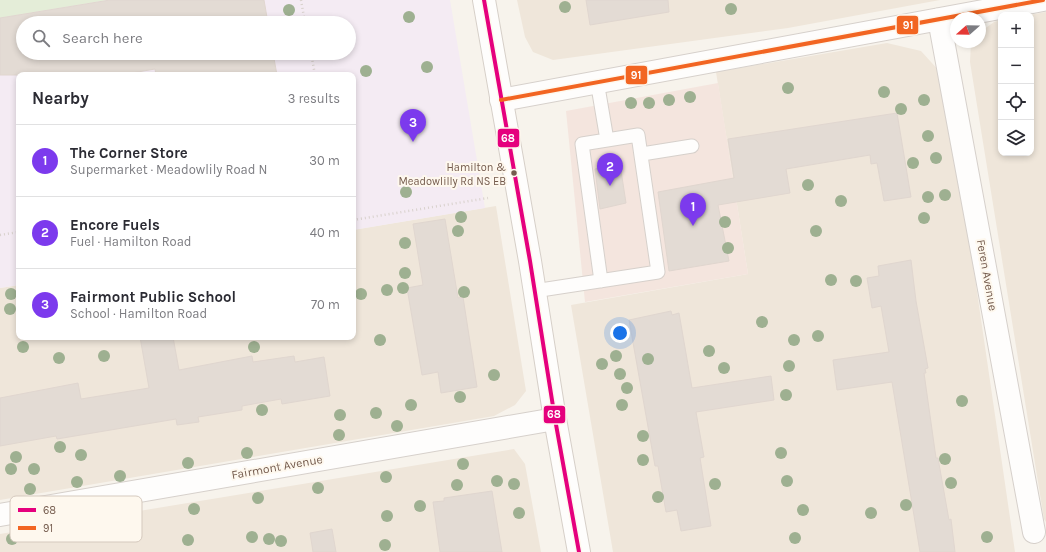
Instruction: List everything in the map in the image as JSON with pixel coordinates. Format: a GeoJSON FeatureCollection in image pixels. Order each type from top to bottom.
{"type":"FeatureCollection","features":[{"type":"Feature","properties":{"kind":"street"},"geometry":{"type":"LineString","coordinates":[[484,0],[579,552]]}},
{"type":"Feature","properties":{"kind":"street"},"geometry":{"type":"LineString","coordinates":[[501,100],[1043,0]]}},
{"type":"Feature","properties":{"kind":"street","name":"Feren Avenue"},"geometry":{"type":"LineString","coordinates":[[939,19],[1034,532]]}},
{"type":"Feature","properties":{"kind":"street","name":"Fairmont Avenue"},"geometry":{"type":"LineString","coordinates":[[110,496],[555,419]]}},
{"type":"Feature","properties":{"kind":"street","name":"Fairmont Avenue"},"geometry":{"type":"LineString","coordinates":[[0,515],[10,513]]}},
{"type":"Feature","properties":{"kind":"lane"},"geometry":{"type":"LineString","coordinates":[[597,82],[607,140]]}},
{"type":"Feature","properties":{"kind":"lane"},"geometry":{"type":"LineString","coordinates":[[534,291],[601,281],[658,272],[642,154],[638,135],[582,144],[601,281]]}},
{"type":"Feature","properties":{"kind":"lane"},"geometry":{"type":"LineString","coordinates":[[642,154],[692,146]]}},
{"type":"Feature","properties":{"kind":"path"},"geometry":{"type":"LineString","coordinates":[[301,0],[304,16]]}},
{"type":"Feature","properties":{"kind":"path"},"geometry":{"type":"LineString","coordinates":[[312,60],[314,72]]}},
{"type":"Feature","properties":{"kind":"path"},"geometry":{"type":"LineString","coordinates":[[356,220],[488,198]]}},
{"type":"Feature","properties":{"kind":"path"},"geometry":{"type":"LineString","coordinates":[[0,235],[16,232]]}},
{"type":"Feature","properties":{"kind":"shaded area"},"geometry":{"type":"Polygon","coordinates":[[[0,0],[450,0],[485,208],[356,230],[356,72],[16,72],[16,285],[0,288],[0,0]]]}},
{"type":"Feature","properties":{"kind":"shaded area"},"geometry":{"type":"Polygon","coordinates":[[[517,0],[940,0],[788,28],[553,60],[533,52],[525,37],[517,0]]]}},
{"type":"Feature","properties":{"kind":"shaded area"},"geometry":{"type":"Polygon","coordinates":[[[1046,12],[1046,522],[1044,519],[970,62],[971,48],[986,48],[986,28],[998,21],[998,156],[1034,156],[1034,14],[1046,12]]]}},
{"type":"Feature","properties":{"kind":"shaded area"},"geometry":{"type":"Polygon","coordinates":[[[887,43],[921,51],[941,73],[951,114],[1015,552],[613,552],[571,305],[748,274],[716,72],[887,43]]]}},
{"type":"Feature","properties":{"kind":"shaded area"},"geometry":{"type":"Polygon","coordinates":[[[718,83],[748,274],[585,302],[566,111],[718,83]]]}},
{"type":"Feature","properties":{"kind":"shaded area"},"geometry":{"type":"Polygon","coordinates":[[[496,206],[526,391],[515,405],[494,416],[24,496],[10,496],[10,498],[0,500],[0,288],[16,285],[16,340],[356,340],[356,229],[496,206]]]}},
{"type":"Feature","properties":{"kind":"shaded area"},"geometry":{"type":"Polygon","coordinates":[[[514,449],[525,464],[541,552],[0,552],[0,534],[10,532],[10,542],[142,542],[142,511],[514,449]]]}},
{"type":"Feature","properties":{"kind":"green space"},"geometry":{"type":"Polygon","coordinates":[[[0,0],[108,0],[0,18],[0,0]]]}},
{"type":"Feature","properties":{"kind":"building"},"geometry":{"type":"Polygon","coordinates":[[[110,0],[264,0],[267,16],[16,16],[16,60],[274,60],[276,72],[156,72],[155,69],[138,72],[16,72],[16,75],[0,75],[0,18],[110,0]]]}},
{"type":"Feature","properties":{"kind":"building"},"geometry":{"type":"Polygon","coordinates":[[[586,0],[668,0],[669,12],[590,25],[586,0]]]}},
{"type":"Feature","properties":{"kind":"building"},"geometry":{"type":"Polygon","coordinates":[[[897,113],[911,197],[884,201],[877,163],[871,164],[870,155],[786,169],[790,193],[718,205],[729,261],[669,271],[658,192],[734,178],[728,139],[897,113]]]}},
{"type":"Feature","properties":{"kind":"building"},"geometry":{"type":"Polygon","coordinates":[[[620,164],[626,203],[600,209],[595,169],[620,164]]]}},
{"type":"Feature","properties":{"kind":"building"},"geometry":{"type":"Polygon","coordinates":[[[445,219],[458,298],[463,297],[477,387],[441,393],[438,372],[422,375],[407,288],[423,285],[413,224],[445,219]]]}},
{"type":"Feature","properties":{"kind":"building"},"geometry":{"type":"Polygon","coordinates":[[[911,260],[916,301],[928,368],[925,369],[926,373],[924,373],[936,458],[938,458],[949,520],[951,519],[955,552],[920,552],[892,382],[837,390],[833,360],[889,352],[881,306],[872,308],[867,278],[879,276],[878,266],[911,260]]]}},
{"type":"Feature","properties":{"kind":"building"},"geometry":{"type":"Polygon","coordinates":[[[671,311],[672,315],[679,313],[692,388],[771,376],[774,400],[696,412],[704,457],[700,458],[711,526],[681,531],[677,510],[666,512],[658,466],[655,466],[629,320],[671,311]]]}},
{"type":"Feature","properties":{"kind":"building"},"geometry":{"type":"Polygon","coordinates":[[[141,340],[174,340],[179,370],[252,356],[253,362],[294,356],[295,362],[324,357],[330,396],[282,404],[281,399],[242,406],[242,410],[198,417],[199,422],[177,425],[176,419],[57,439],[56,436],[0,446],[0,398],[78,383],[81,399],[149,388],[141,340]]]}},
{"type":"Feature","properties":{"kind":"building"},"geometry":{"type":"Polygon","coordinates":[[[492,491],[502,552],[440,552],[433,502],[444,501],[444,498],[492,491]]]}},
{"type":"Feature","properties":{"kind":"building"},"geometry":{"type":"Polygon","coordinates":[[[332,529],[336,552],[313,552],[310,533],[332,529]]]}},
{"type":"Feature","properties":{"kind":"transit line","name":"68"},"geometry":{"type":"LineString","coordinates":[[484,0],[579,552]]}},
{"type":"Feature","properties":{"kind":"transit line","name":"91"},"geometry":{"type":"LineString","coordinates":[[501,100],[1043,0]]}},
{"type":"Feature","properties":{"kind":"place","name":"Fairmont Public School"},"geometry":{"type":"Point","coordinates":[413,142]}},
{"type":"Feature","properties":{"kind":"place","name":"Hamilton & Meadowlilly Rd NS EB"},"geometry":{"type":"Point","coordinates":[514,173]}},
{"type":"Feature","properties":{"kind":"place","name":"Encore Fuels"},"geometry":{"type":"Point","coordinates":[610,186]}},
{"type":"Feature","properties":{"kind":"place","name":"The Corner Store"},"geometry":{"type":"Point","coordinates":[693,226]}}]}
